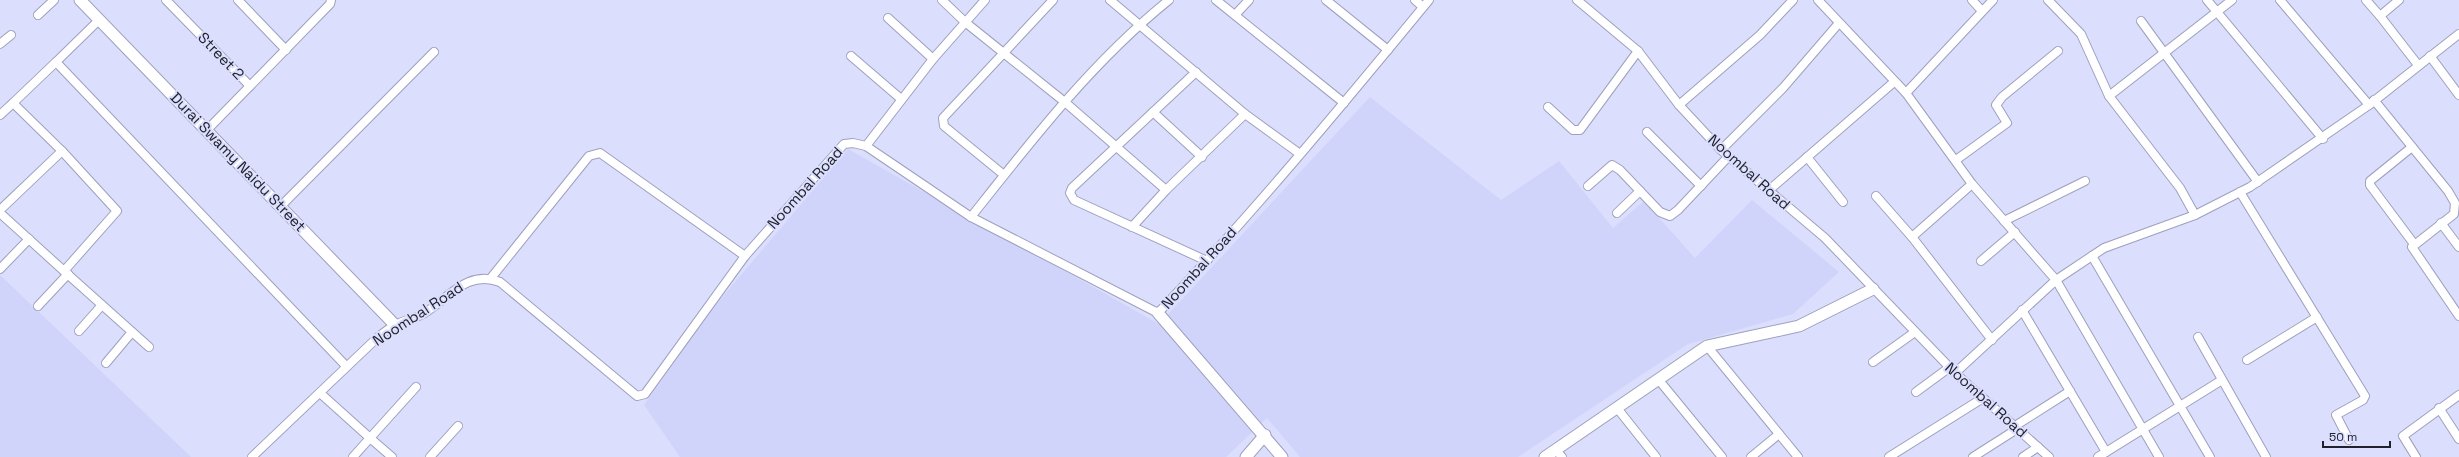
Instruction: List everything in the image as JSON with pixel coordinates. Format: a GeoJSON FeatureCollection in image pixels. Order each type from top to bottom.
{"type":"FeatureCollection","features":[{"type":"Feature","properties":{"kind":"street"},"geometry":{"type":"LineString","coordinates":[[38,15],[54,0]]}},
{"type":"Feature","properties":{"kind":"street","name":"Durai Swamy Naidu Street"},"geometry":{"type":"LineString","coordinates":[[80,0],[395,325]]}},
{"type":"Feature","properties":{"kind":"street","name":"Street 2"},"geometry":{"type":"LineString","coordinates":[[166,0],[250,86],[207,130]]}},
{"type":"Feature","properties":{"kind":"street"},"geometry":{"type":"LineString","coordinates":[[238,0],[286,50]]}},
{"type":"Feature","properties":{"kind":"street"},"geometry":{"type":"LineString","coordinates":[[250,86],[330,4],[331,0]]}},
{"type":"Feature","properties":{"kind":"street"},"geometry":{"type":"LineString","coordinates":[[942,0],[965,22],[1066,103],[1166,190]]}},
{"type":"Feature","properties":{"kind":"street"},"geometry":{"type":"LineString","coordinates":[[866,146],[933,59],[985,0]]}},
{"type":"Feature","properties":{"kind":"street"},"geometry":{"type":"LineString","coordinates":[[1004,175],[956,138],[944,126],[943,118],[1052,0]]}},
{"type":"Feature","properties":{"kind":"street"},"geometry":{"type":"LineString","coordinates":[[1110,0],[1245,114],[1300,154]]}},
{"type":"Feature","properties":{"kind":"street"},"geometry":{"type":"LineString","coordinates":[[971,217],[1004,175],[1066,103],[1139,24],[1169,0]]}},
{"type":"Feature","properties":{"kind":"street"},"geometry":{"type":"LineString","coordinates":[[1216,0],[1344,104]]}},
{"type":"Feature","properties":{"kind":"street"},"geometry":{"type":"LineString","coordinates":[[1235,15],[1249,0]]}},
{"type":"Feature","properties":{"kind":"street"},"geometry":{"type":"LineString","coordinates":[[1326,0],[1388,50]]}},
{"type":"Feature","properties":{"kind":"street"},"geometry":{"type":"LineString","coordinates":[[1415,0],[1423,7]]}},
{"type":"Feature","properties":{"kind":"street","name":"Noombal Road"},"geometry":{"type":"LineString","coordinates":[[252,457],[320,393],[346,366],[395,325],[422,314],[463,283],[475,279],[490,278],[500,282],[637,396],[645,394],[661,374],[745,256],[844,144],[853,142],[866,146],[971,217],[1158,313],[1207,261],[1344,104],[1429,0]]}},
{"type":"Feature","properties":{"kind":"street"},"geometry":{"type":"LineString","coordinates":[[1679,104],[1760,35],[1792,0]]}},
{"type":"Feature","properties":{"kind":"street"},"geometry":{"type":"LineString","coordinates":[[1818,0],[1906,94],[1956,160],[1972,184],[2056,280],[2159,457]]}},
{"type":"Feature","properties":{"kind":"street"},"geometry":{"type":"LineString","coordinates":[[1972,0],[1982,11]]}},
{"type":"Feature","properties":{"kind":"street"},"geometry":{"type":"LineString","coordinates":[[1906,94],[1993,0]]}},
{"type":"Feature","properties":{"kind":"street"},"geometry":{"type":"LineString","coordinates":[[2048,0],[2081,34],[2109,96],[2180,188],[2196,216]]}},
{"type":"Feature","properties":{"kind":"street"},"geometry":{"type":"LineString","coordinates":[[2207,0],[2323,139]]}},
{"type":"Feature","properties":{"kind":"street"},"geometry":{"type":"LineString","coordinates":[[2109,96],[2232,0]]}},
{"type":"Feature","properties":{"kind":"street"},"geometry":{"type":"LineString","coordinates":[[2280,0],[2371,103],[2412,146],[2455,203],[2454,214],[2414,244],[2413,251],[2459,316]]}},
{"type":"Feature","properties":{"kind":"street"},"geometry":{"type":"LineString","coordinates":[[2366,0],[2418,65]]}},
{"type":"Feature","properties":{"kind":"street"},"geometry":{"type":"LineString","coordinates":[[2380,16],[2399,0]]}},
{"type":"Feature","properties":{"kind":"street","name":"Noombal Road"},"geometry":{"type":"LineString","coordinates":[[1580,1],[1638,51],[1679,104],[1721,150],[1825,238],[1952,370],[2049,457]]}},
{"type":"Feature","properties":{"kind":"street"},"geometry":{"type":"LineString","coordinates":[[888,18],[933,59]]}},
{"type":"Feature","properties":{"kind":"street"},"geometry":{"type":"LineString","coordinates":[[0,115],[99,20]]}},
{"type":"Feature","properties":{"kind":"street"},"geometry":{"type":"LineString","coordinates":[[2141,21],[2258,182]]}},
{"type":"Feature","properties":{"kind":"street"},"geometry":{"type":"LineString","coordinates":[[1721,150],[1783,88],[1838,23]]}},
{"type":"Feature","properties":{"kind":"street"},"geometry":{"type":"LineString","coordinates":[[1916,392],[1952,370],[1992,340],[2022,310],[2056,280],[2104,248],[2196,216],[2258,182],[2323,139],[2459,34]]}},
{"type":"Feature","properties":{"kind":"street"},"geometry":{"type":"LineString","coordinates":[[0,44],[11,35]]}},
{"type":"Feature","properties":{"kind":"street"},"geometry":{"type":"LineString","coordinates":[[1548,107],[1573,130],[1580,130],[1638,51]]}},
{"type":"Feature","properties":{"kind":"street"},"geometry":{"type":"LineString","coordinates":[[1956,160],[2007,123],[1996,105],[2002,97],[2058,51]]}},
{"type":"Feature","properties":{"kind":"street"},"geometry":{"type":"LineString","coordinates":[[280,207],[434,52]]}},
{"type":"Feature","properties":{"kind":"street"},"geometry":{"type":"LineString","coordinates":[[851,56],[901,99]]}},
{"type":"Feature","properties":{"kind":"street"},"geometry":{"type":"LineString","coordinates":[[2430,56],[2459,95]]}},
{"type":"Feature","properties":{"kind":"street"},"geometry":{"type":"LineString","coordinates":[[56,62],[346,366]]}},
{"type":"Feature","properties":{"kind":"street"},"geometry":{"type":"LineString","coordinates":[[1196,72],[1072,188],[1070,193],[1074,200],[1207,261]]}},
{"type":"Feature","properties":{"kind":"street"},"geometry":{"type":"LineString","coordinates":[[1768,191],[1778,185],[1807,157],[1894,82]]}},
{"type":"Feature","properties":{"kind":"street"},"geometry":{"type":"LineString","coordinates":[[13,102],[62,151],[116,211],[38,306]]}},
{"type":"Feature","properties":{"kind":"street"},"geometry":{"type":"LineString","coordinates":[[1153,112],[1202,157]]}},
{"type":"Feature","properties":{"kind":"street"},"geometry":{"type":"LineString","coordinates":[[1132,227],[1166,190],[1245,114]]}},
{"type":"Feature","properties":{"kind":"street"},"geometry":{"type":"LineString","coordinates":[[1647,132],[1701,186]]}},
{"type":"Feature","properties":{"kind":"street"},"geometry":{"type":"LineString","coordinates":[[2412,146],[2370,180],[2370,185],[2414,244]]}},
{"type":"Feature","properties":{"kind":"street"},"geometry":{"type":"LineString","coordinates":[[0,210],[62,151]]}},
{"type":"Feature","properties":{"kind":"street"},"geometry":{"type":"LineString","coordinates":[[490,278],[589,156],[600,153],[745,256]]}},
{"type":"Feature","properties":{"kind":"street"},"geometry":{"type":"LineString","coordinates":[[1588,186],[1612,165],[1640,190],[1660,212],[1670,216],[1678,210],[1728,156]]}},
{"type":"Feature","properties":{"kind":"street"},"geometry":{"type":"LineString","coordinates":[[1807,157],[1843,202]]}},
{"type":"Feature","properties":{"kind":"street"},"geometry":{"type":"LineString","coordinates":[[2004,221],[2085,181]]}},
{"type":"Feature","properties":{"kind":"street"},"geometry":{"type":"LineString","coordinates":[[1912,237],[1972,184]]}},
{"type":"Feature","properties":{"kind":"street"},"geometry":{"type":"LineString","coordinates":[[1617,213],[1640,190]]}},
{"type":"Feature","properties":{"kind":"street"},"geometry":{"type":"LineString","coordinates":[[2240,192],[2365,396],[2363,400],[2336,415],[2349,440]]}},
{"type":"Feature","properties":{"kind":"street"},"geometry":{"type":"LineString","coordinates":[[1876,196],[1912,237],[1992,340]]}},
{"type":"Feature","properties":{"kind":"street"},"geometry":{"type":"LineString","coordinates":[[0,213],[149,347]]}},
{"type":"Feature","properties":{"kind":"street"},"geometry":{"type":"LineString","coordinates":[[2441,223],[2459,247]]}},
{"type":"Feature","properties":{"kind":"street"},"geometry":{"type":"LineString","coordinates":[[1981,261],[2015,232]]}},
{"type":"Feature","properties":{"kind":"street"},"geometry":{"type":"LineString","coordinates":[[0,269],[29,239]]}},
{"type":"Feature","properties":{"kind":"street"},"geometry":{"type":"LineString","coordinates":[[2092,256],[2210,457]]}},
{"type":"Feature","properties":{"kind":"street"},"geometry":{"type":"LineString","coordinates":[[1544,457],[1559,453],[1616,408],[1707,346],[1799,326],[1873,289]]}},
{"type":"Feature","properties":{"kind":"street"},"geometry":{"type":"LineString","coordinates":[[79,330],[102,305]]}},
{"type":"Feature","properties":{"kind":"street"},"geometry":{"type":"LineString","coordinates":[[2022,310],[2106,452]]}},
{"type":"Feature","properties":{"kind":"street"},"geometry":{"type":"LineString","coordinates":[[1158,313],[1265,435],[1282,457]]}},
{"type":"Feature","properties":{"kind":"street"},"geometry":{"type":"LineString","coordinates":[[2247,360],[2316,317]]}},
{"type":"Feature","properties":{"kind":"street"},"geometry":{"type":"LineString","coordinates":[[106,363],[132,332]]}},
{"type":"Feature","properties":{"kind":"street"},"geometry":{"type":"LineString","coordinates":[[1873,362],[1915,332]]}},
{"type":"Feature","properties":{"kind":"street"},"geometry":{"type":"LineString","coordinates":[[2198,337],[2266,457]]}},
{"type":"Feature","properties":{"kind":"street"},"geometry":{"type":"LineString","coordinates":[[1707,346],[1798,457]]}},
{"type":"Feature","properties":{"kind":"street"},"geometry":{"type":"LineString","coordinates":[[1658,379],[1722,457]]}},
{"type":"Feature","properties":{"kind":"street"},"geometry":{"type":"LineString","coordinates":[[2098,457],[2142,428],[2222,380]]}},
{"type":"Feature","properties":{"kind":"street"},"geometry":{"type":"LineString","coordinates":[[353,457],[416,387]]}},
{"type":"Feature","properties":{"kind":"street"},"geometry":{"type":"LineString","coordinates":[[1973,457],[2070,392]]}},
{"type":"Feature","properties":{"kind":"street"},"geometry":{"type":"LineString","coordinates":[[320,393],[392,457]]}},
{"type":"Feature","properties":{"kind":"street"},"geometry":{"type":"LineString","coordinates":[[2416,457],[2403,436],[2459,395]]}},
{"type":"Feature","properties":{"kind":"street"},"geometry":{"type":"LineString","coordinates":[[1889,457],[1983,398]]}},
{"type":"Feature","properties":{"kind":"street"},"geometry":{"type":"LineString","coordinates":[[1616,408],[1656,457]]}},
{"type":"Feature","properties":{"kind":"street"},"geometry":{"type":"LineString","coordinates":[[2440,408],[2459,439]]}},
{"type":"Feature","properties":{"kind":"street"},"geometry":{"type":"LineString","coordinates":[[430,457],[458,426]]}},
{"type":"Feature","properties":{"kind":"street"},"geometry":{"type":"LineString","coordinates":[[1750,457],[1779,434]]}},
{"type":"Feature","properties":{"kind":"street"},"geometry":{"type":"LineString","coordinates":[[1246,457],[1265,435]]}},
{"type":"Feature","properties":{"kind":"street"},"geometry":{"type":"LineString","coordinates":[[2022,457],[2038,447]]}},
{"type":"Feature","properties":{"kind":"shaded area"},"geometry":{"type":"Polygon","coordinates":[[[1370,97],[1501,200],[1559,161],[1613,228],[1644,201],[1695,258],[1752,200],[1839,272],[1793,314],[1688,344],[1518,457],[1300,457],[1267,418],[1226,457],[680,457],[644,405],[713,308],[848,149],[1159,324],[1370,97]]]}},
{"type":"Feature","properties":{"kind":"shaded area"},"geometry":{"type":"Polygon","coordinates":[[[0,275],[191,457],[0,457],[0,275]]]}}]}
